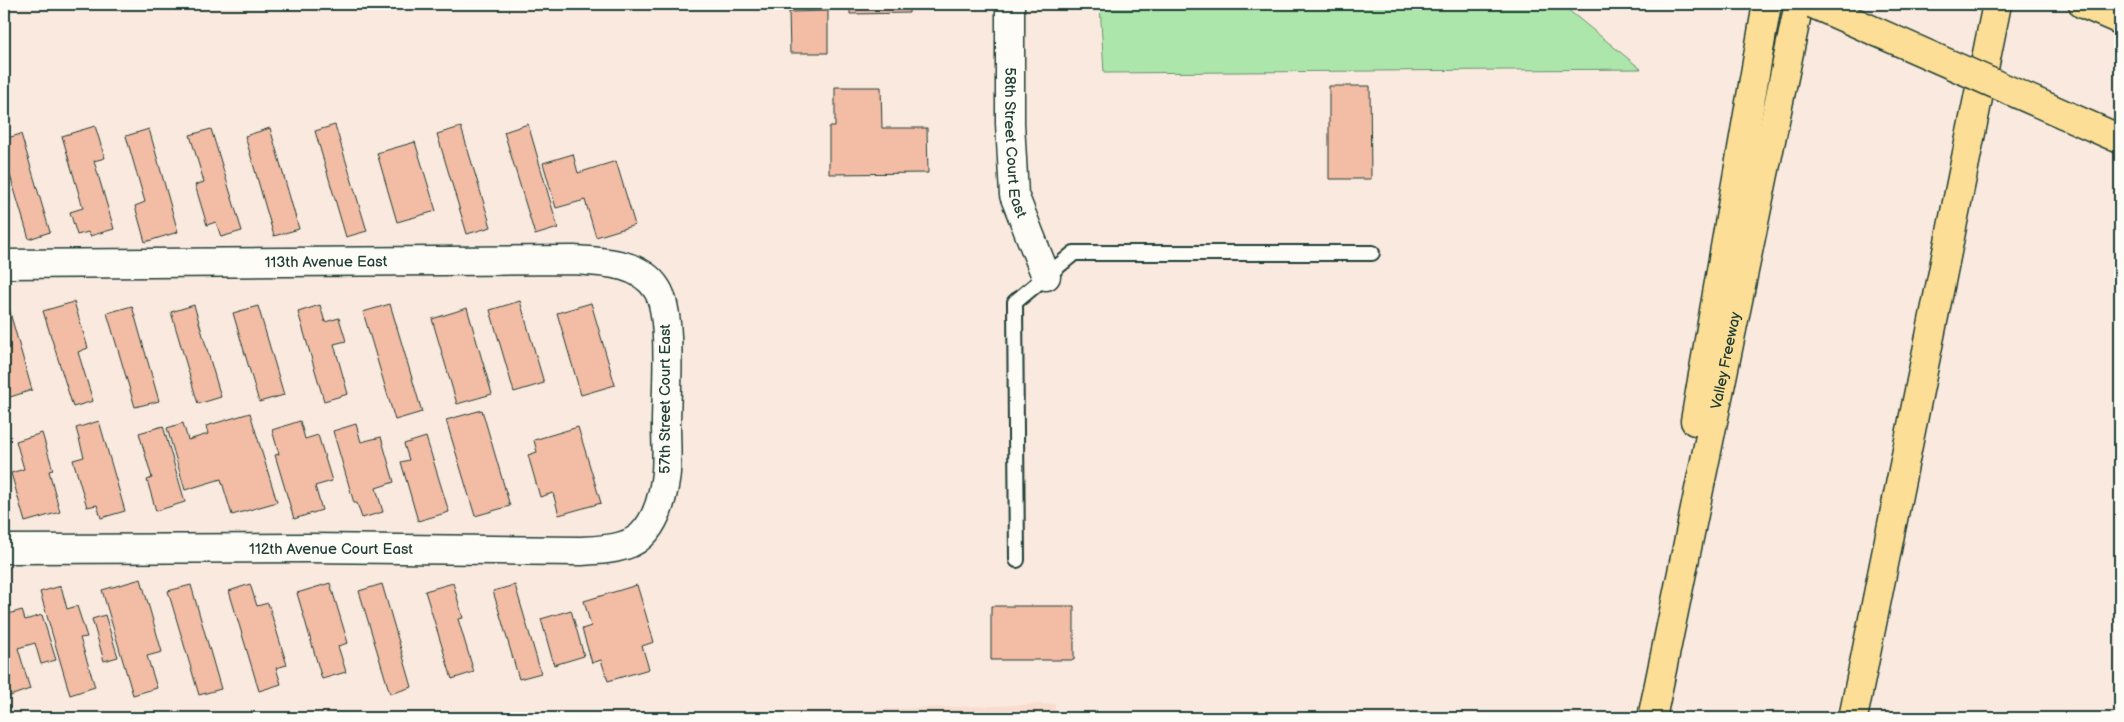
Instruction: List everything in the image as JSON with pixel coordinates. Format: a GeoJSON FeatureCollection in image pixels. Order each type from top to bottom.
{"type":"FeatureCollection","features":[{"type":"Feature","properties":{"kind":"highway"},"geometry":{"type":"LineString","coordinates":[[1646,718],[1664,624],[1712,320],[1767,4]]}},
{"type":"Feature","properties":{"kind":"highway","name":"Valley Freeway"},"geometry":{"type":"LineString","coordinates":[[1652,718],[1799,4]]}},
{"type":"Feature","properties":{"kind":"highway"},"geometry":{"type":"LineString","coordinates":[[1813,4],[2120,139]]}},
{"type":"Feature","properties":{"kind":"highway"},"geometry":{"type":"LineString","coordinates":[[1853,718],[1998,4]]}},
{"type":"Feature","properties":{"kind":"highway"},"geometry":{"type":"LineString","coordinates":[[2083,4],[2120,20]]}},
{"type":"Feature","properties":{"kind":"street","name":"58th Street Court East"},"geometry":{"type":"LineString","coordinates":[[1010,4],[1010,123],[1014,195],[1046,276]]}},
{"type":"Feature","properties":{"kind":"street","name":"113th Avenue East"},"geometry":{"type":"LineString","coordinates":[[4,264],[574,260],[620,265],[647,277]]}},
{"type":"Feature","properties":{"kind":"street","name":"57th Street Court East"},"geometry":{"type":"LineString","coordinates":[[647,277],[657,288],[662,298],[666,327],[666,479],[657,512],[650,524]]}},
{"type":"Feature","properties":{"kind":"street","name":"112th Avenue Court East"},"geometry":{"type":"LineString","coordinates":[[4,549],[308,548],[605,550],[640,537],[650,524]]}},
{"type":"Feature","properties":{"kind":"lane"},"geometry":{"type":"LineString","coordinates":[[1017,560],[1015,302],[1074,253],[1372,254]]}},
{"type":"Feature","properties":{"kind":"shaded area"},"geometry":{"type":"Polygon","coordinates":[[[1055,704],[1055,718],[4,718],[692,715],[1055,704]]]}},
{"type":"Feature","properties":{"kind":"green space"},"geometry":{"type":"Polygon","coordinates":[[[1100,4],[1561,4],[1641,69],[1104,73],[1100,4]]]}},
{"type":"Feature","properties":{"kind":"building"},"geometry":{"type":"Polygon","coordinates":[[[850,4],[909,4],[909,13],[850,14],[850,4]]]}},
{"type":"Feature","properties":{"kind":"building"},"geometry":{"type":"Polygon","coordinates":[[[828,11],[828,53],[790,53],[789,12],[828,11]]]}},
{"type":"Feature","properties":{"kind":"building"},"geometry":{"type":"Polygon","coordinates":[[[1329,86],[1370,86],[1371,179],[1329,179],[1329,86]]]}},
{"type":"Feature","properties":{"kind":"building"},"geometry":{"type":"Polygon","coordinates":[[[835,87],[881,87],[882,128],[927,128],[928,173],[829,174],[829,127],[835,127],[835,87]]]}},
{"type":"Feature","properties":{"kind":"building"},"geometry":{"type":"Polygon","coordinates":[[[528,124],[558,228],[535,235],[504,132],[528,124]]]}},
{"type":"Feature","properties":{"kind":"building"},"geometry":{"type":"Polygon","coordinates":[[[335,125],[367,231],[346,237],[315,131],[335,125]]]}},
{"type":"Feature","properties":{"kind":"building"},"geometry":{"type":"Polygon","coordinates":[[[95,126],[105,158],[94,161],[114,229],[90,236],[88,232],[77,235],[70,212],[83,208],[62,136],[95,126]]]}},
{"type":"Feature","properties":{"kind":"building"},"geometry":{"type":"Polygon","coordinates":[[[461,127],[491,227],[467,234],[437,134],[461,127]]]}},
{"type":"Feature","properties":{"kind":"building"},"geometry":{"type":"Polygon","coordinates":[[[270,128],[299,229],[274,236],[245,136],[270,128]]]}},
{"type":"Feature","properties":{"kind":"building"},"geometry":{"type":"Polygon","coordinates":[[[149,129],[178,232],[145,242],[135,206],[145,202],[126,136],[149,129]]]}},
{"type":"Feature","properties":{"kind":"building"},"geometry":{"type":"Polygon","coordinates":[[[211,129],[242,231],[221,237],[216,222],[207,225],[195,185],[204,182],[190,135],[211,129]]]}},
{"type":"Feature","properties":{"kind":"building"},"geometry":{"type":"Polygon","coordinates":[[[21,134],[50,232],[29,239],[4,155],[4,139],[21,134]]]}},
{"type":"Feature","properties":{"kind":"building"},"geometry":{"type":"Polygon","coordinates":[[[415,142],[436,211],[397,222],[377,153],[415,142]]]}},
{"type":"Feature","properties":{"kind":"building"},"geometry":{"type":"Polygon","coordinates":[[[573,154],[578,173],[616,161],[635,225],[596,237],[585,200],[556,208],[543,163],[573,154]]]}},
{"type":"Feature","properties":{"kind":"building"},"geometry":{"type":"Polygon","coordinates":[[[520,301],[544,383],[514,392],[490,310],[520,301]]]}},
{"type":"Feature","properties":{"kind":"building"},"geometry":{"type":"Polygon","coordinates":[[[7,302],[32,390],[4,399],[4,303],[7,302]]]}},
{"type":"Feature","properties":{"kind":"building"},"geometry":{"type":"Polygon","coordinates":[[[74,302],[88,348],[78,352],[93,401],[73,407],[43,311],[74,302]]]}},
{"type":"Feature","properties":{"kind":"building"},"geometry":{"type":"Polygon","coordinates":[[[591,303],[615,385],[581,395],[557,313],[591,303]]]}},
{"type":"Feature","properties":{"kind":"building"},"geometry":{"type":"Polygon","coordinates":[[[390,304],[422,412],[395,420],[363,312],[390,304]]]}},
{"type":"Feature","properties":{"kind":"building"},"geometry":{"type":"Polygon","coordinates":[[[194,305],[221,397],[198,404],[171,312],[194,305]]]}},
{"type":"Feature","properties":{"kind":"building"},"geometry":{"type":"Polygon","coordinates":[[[320,305],[325,322],[339,318],[346,341],[334,344],[348,394],[324,401],[298,312],[320,305]]]}},
{"type":"Feature","properties":{"kind":"building"},"geometry":{"type":"Polygon","coordinates":[[[132,306],[159,401],[135,407],[107,313],[132,306]]]}},
{"type":"Feature","properties":{"kind":"building"},"geometry":{"type":"Polygon","coordinates":[[[258,306],[284,395],[259,402],[233,313],[258,306]]]}},
{"type":"Feature","properties":{"kind":"building"},"geometry":{"type":"Polygon","coordinates":[[[467,308],[492,394],[457,404],[432,319],[467,308]]]}},
{"type":"Feature","properties":{"kind":"building"},"geometry":{"type":"Polygon","coordinates":[[[482,410],[510,506],[475,516],[446,420],[482,410]]]}},
{"type":"Feature","properties":{"kind":"building"},"geometry":{"type":"Polygon","coordinates":[[[250,413],[277,502],[232,515],[221,479],[185,490],[167,428],[183,423],[188,440],[208,434],[206,426],[250,413]]]}},
{"type":"Feature","properties":{"kind":"building"},"geometry":{"type":"Polygon","coordinates":[[[99,421],[125,511],[101,518],[97,505],[87,507],[73,460],[84,457],[76,428],[99,421]]]}},
{"type":"Feature","properties":{"kind":"building"},"geometry":{"type":"Polygon","coordinates":[[[300,421],[305,439],[318,435],[332,481],[315,486],[322,510],[294,519],[275,455],[279,454],[272,430],[300,421]]]}},
{"type":"Feature","properties":{"kind":"building"},"geometry":{"type":"Polygon","coordinates":[[[356,424],[361,442],[381,437],[394,482],[376,488],[383,512],[362,518],[357,503],[354,503],[333,431],[356,424]]]}},
{"type":"Feature","properties":{"kind":"building"},"geometry":{"type":"Polygon","coordinates":[[[163,426],[185,502],[156,511],[147,480],[152,478],[139,433],[163,426]]]}},
{"type":"Feature","properties":{"kind":"building"},"geometry":{"type":"Polygon","coordinates":[[[578,427],[601,503],[559,515],[553,493],[540,497],[528,455],[537,452],[534,440],[578,427]]]}},
{"type":"Feature","properties":{"kind":"building"},"geometry":{"type":"Polygon","coordinates":[[[42,433],[53,470],[49,471],[60,512],[25,522],[11,473],[24,469],[16,441],[42,433]]]}},
{"type":"Feature","properties":{"kind":"building"},"geometry":{"type":"Polygon","coordinates":[[[426,437],[449,512],[418,521],[401,462],[409,460],[404,444],[426,437]]]}},
{"type":"Feature","properties":{"kind":"building"},"geometry":{"type":"Polygon","coordinates":[[[141,579],[162,652],[147,656],[157,688],[133,695],[102,590],[141,579]]]}},
{"type":"Feature","properties":{"kind":"building"},"geometry":{"type":"Polygon","coordinates":[[[330,583],[348,643],[338,646],[346,672],[322,679],[297,593],[330,583]]]}},
{"type":"Feature","properties":{"kind":"building"},"geometry":{"type":"Polygon","coordinates":[[[453,583],[463,618],[458,619],[474,672],[452,679],[425,591],[453,583]]]}},
{"type":"Feature","properties":{"kind":"building"},"geometry":{"type":"Polygon","coordinates":[[[250,584],[257,606],[268,603],[287,665],[276,668],[281,684],[259,691],[229,591],[250,584]]]}},
{"type":"Feature","properties":{"kind":"building"},"geometry":{"type":"Polygon","coordinates":[[[382,584],[412,687],[390,694],[359,591],[382,584]]]}},
{"type":"Feature","properties":{"kind":"building"},"geometry":{"type":"Polygon","coordinates":[[[191,585],[221,689],[199,695],[168,591],[191,585]]]}},
{"type":"Feature","properties":{"kind":"building"},"geometry":{"type":"Polygon","coordinates":[[[515,585],[541,673],[519,679],[493,591],[515,585]]]}},
{"type":"Feature","properties":{"kind":"building"},"geometry":{"type":"Polygon","coordinates":[[[637,585],[654,642],[642,646],[649,669],[608,681],[601,660],[592,663],[582,629],[591,626],[584,601],[637,585]]]}},
{"type":"Feature","properties":{"kind":"building"},"geometry":{"type":"Polygon","coordinates":[[[61,586],[67,609],[77,606],[87,637],[80,638],[95,687],[70,695],[40,592],[61,586]]]}},
{"type":"Feature","properties":{"kind":"building"},"geometry":{"type":"Polygon","coordinates":[[[991,606],[1074,606],[1074,660],[991,660],[991,606]]]}},
{"type":"Feature","properties":{"kind":"building"},"geometry":{"type":"Polygon","coordinates":[[[4,610],[5,615],[22,610],[25,620],[42,615],[56,660],[41,664],[35,643],[18,648],[30,689],[7,697],[4,687],[4,610]]]}},
{"type":"Feature","properties":{"kind":"building"},"geometry":{"type":"Polygon","coordinates":[[[571,610],[584,656],[554,665],[541,619],[571,610]]]}},
{"type":"Feature","properties":{"kind":"building"},"geometry":{"type":"Polygon","coordinates":[[[105,615],[118,657],[104,661],[92,619],[105,615]]]}}]}
